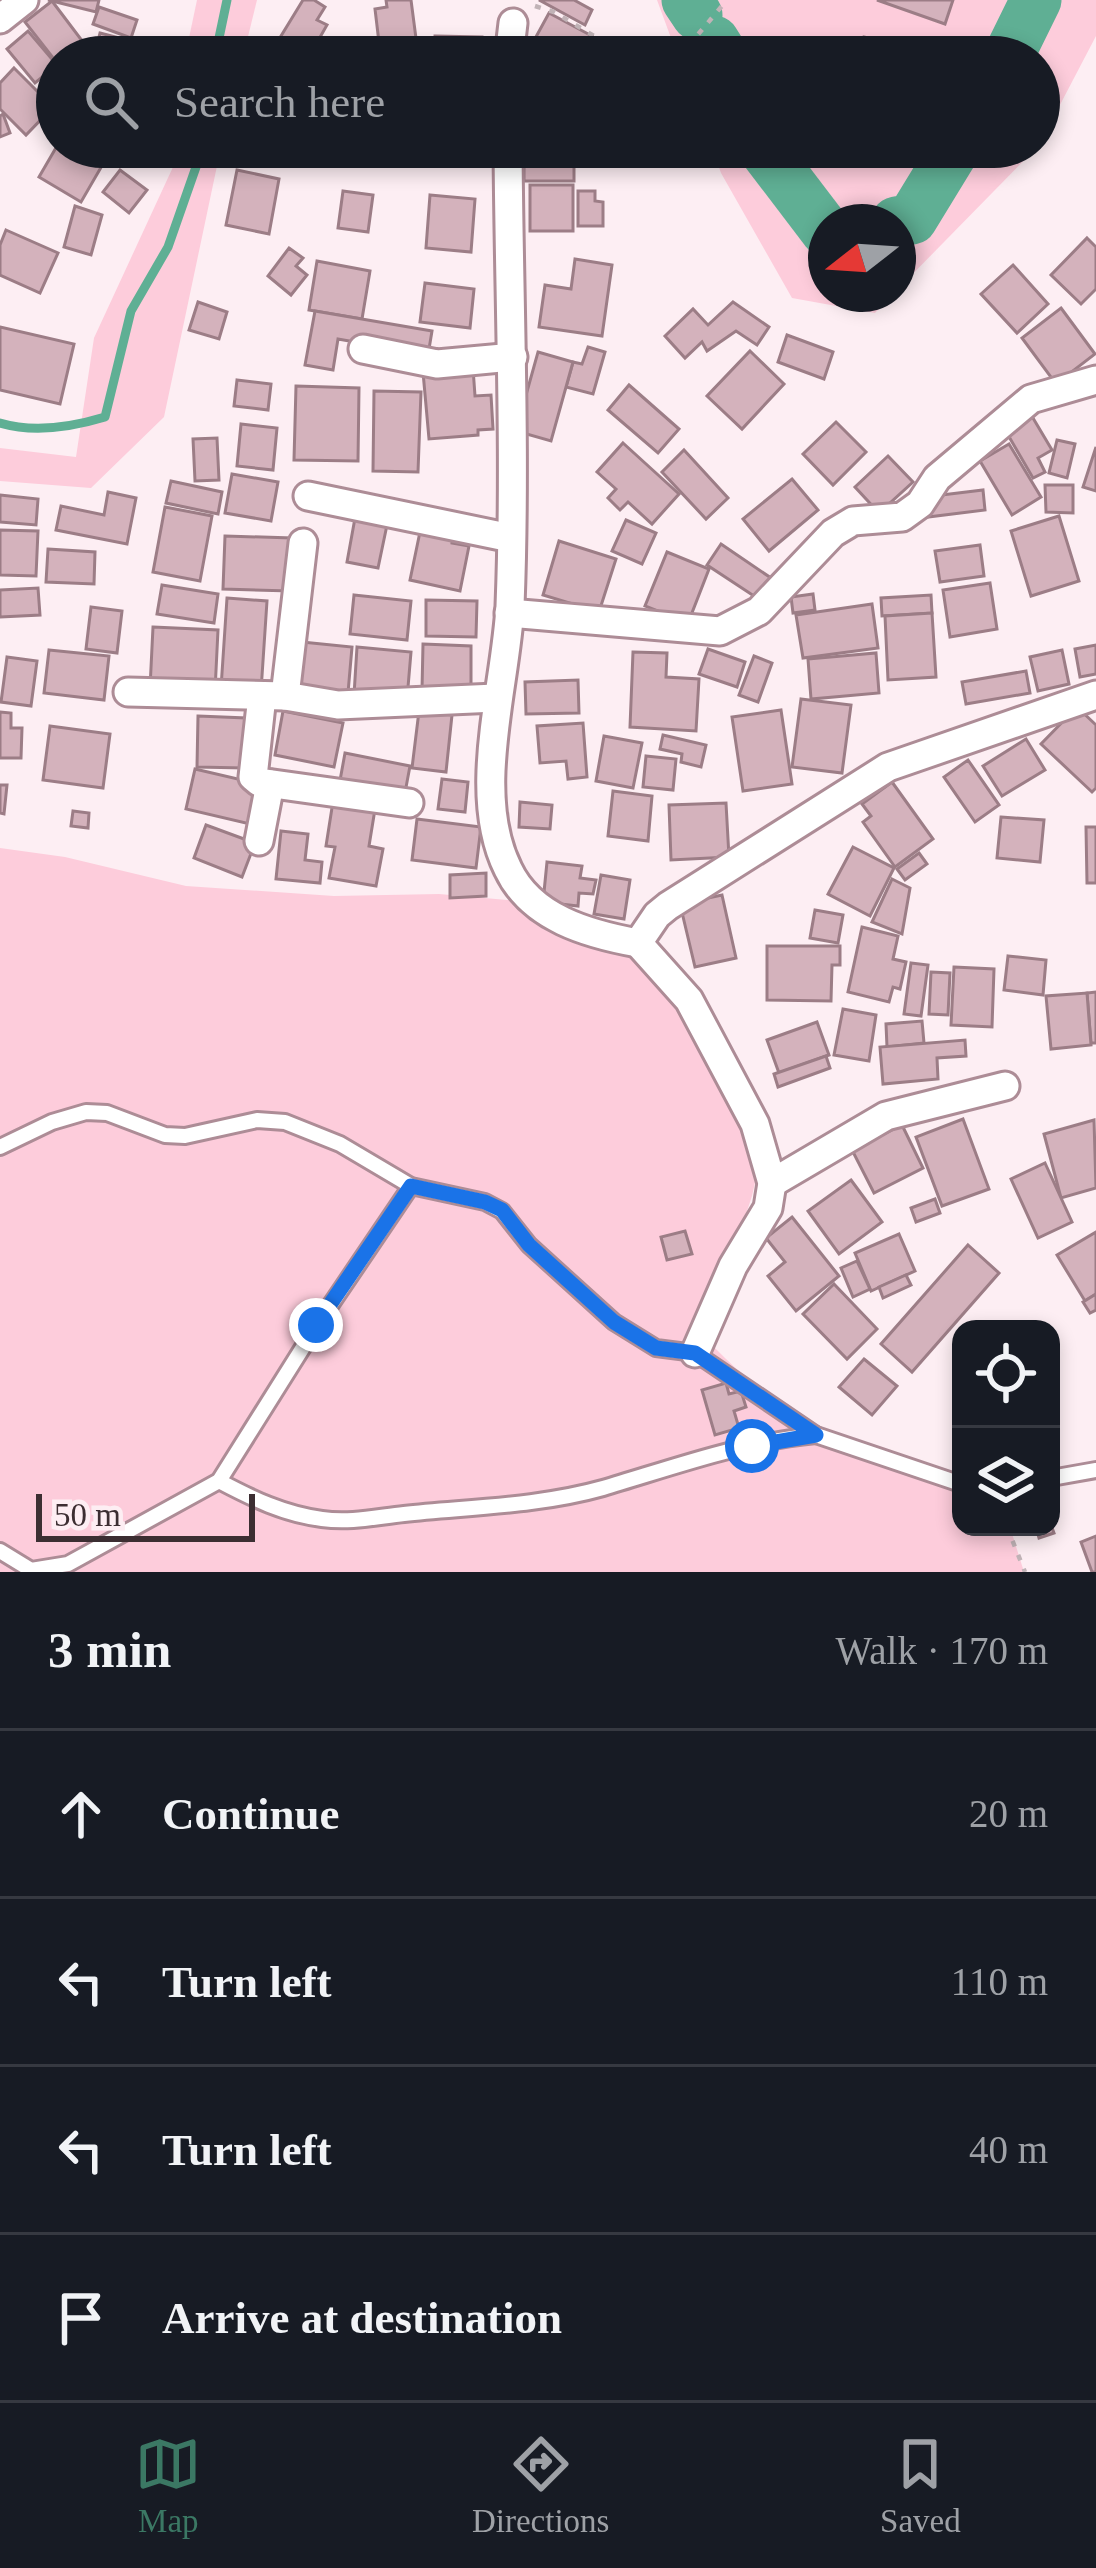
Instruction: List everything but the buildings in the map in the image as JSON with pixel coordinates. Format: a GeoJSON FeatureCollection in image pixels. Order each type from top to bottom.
{"type":"FeatureCollection","features":[{"type":"Feature","properties":{"kind":"street"},"geometry":{"type":"LineString","coordinates":[[0,19],[23,0]]}},
{"type":"Feature","properties":{"kind":"street"},"geometry":{"type":"LineString","coordinates":[[511,36],[513,22]]}},
{"type":"Feature","properties":{"kind":"street"},"geometry":{"type":"LineString","coordinates":[[508,168],[511,538],[509,613],[496,698],[494,818],[506,866],[520,891],[548,915],[603,937],[638,943],[689,1000],[754,1124],[772,1183],[768,1208],[733,1266],[695,1353]]}},
{"type":"Feature","properties":{"kind":"street"},"geometry":{"type":"LineString","coordinates":[[363,350],[437,364],[513,357]]}},
{"type":"Feature","properties":{"kind":"street"},"geometry":{"type":"LineString","coordinates":[[509,613],[720,631],[759,611],[833,533],[853,521],[902,517],[920,504],[937,478],[1031,399],[1096,380]]}},
{"type":"Feature","properties":{"kind":"street"},"geometry":{"type":"LineString","coordinates":[[308,496],[511,538]]}},
{"type":"Feature","properties":{"kind":"street"},"geometry":{"type":"LineString","coordinates":[[303,544],[253,777],[270,784],[409,803]]}},
{"type":"Feature","properties":{"kind":"street"},"geometry":{"type":"LineString","coordinates":[[128,692],[273,696],[338,705],[496,698]]}},
{"type":"Feature","properties":{"kind":"street"},"geometry":{"type":"LineString","coordinates":[[638,943],[668,906],[888,767],[1096,695]]}},
{"type":"Feature","properties":{"kind":"street"},"geometry":{"type":"LineString","coordinates":[[260,841],[270,784]]}},
{"type":"Feature","properties":{"kind":"street"},"geometry":{"type":"LineString","coordinates":[[772,1183],[886,1116],[1005,1086]]}},
{"type":"Feature","properties":{"kind":"lane"},"geometry":{"type":"LineString","coordinates":[[0,1147],[86,1112],[107,1113],[165,1135],[184,1136],[257,1120],[285,1122],[340,1144],[411,1186],[502,1210],[529,1245],[614,1322],[656,1348],[695,1353],[816,1435],[952,1481]]}},
{"type":"Feature","properties":{"kind":"lane"},"geometry":{"type":"LineString","coordinates":[[0,1551],[32,1570],[68,1564],[220,1481],[316,1325],[411,1186]]}},
{"type":"Feature","properties":{"kind":"lane"},"geometry":{"type":"LineString","coordinates":[[220,1481],[268,1507],[320,1519],[375,1520],[556,1498],[600,1489],[692,1458],[779,1438],[816,1435]]}},
{"type":"Feature","properties":{"kind":"lane"},"geometry":{"type":"LineString","coordinates":[[1060,1476],[1096,1470]]}},
{"type":"Feature","properties":{"kind":"path"},"geometry":{"type":"LineString","coordinates":[[697,36],[727,0]]}},
{"type":"Feature","properties":{"kind":"path"},"geometry":{"type":"LineString","coordinates":[[513,22],[525,8],[544,8],[593,36]]}},
{"type":"Feature","properties":{"kind":"path"},"geometry":{"type":"LineString","coordinates":[[1010,1536],[1025,1572]]}},
{"type":"Feature","properties":{"kind":"shaded area"},"geometry":{"type":"Polygon","coordinates":[[[197,0],[257,0],[248,36],[189,36],[197,0]]]}},
{"type":"Feature","properties":{"kind":"shaded area"},"geometry":{"type":"Polygon","coordinates":[[[657,0],[1096,0],[1096,36],[1060,105],[1060,36],[670,36],[657,0]]]}},
{"type":"Feature","properties":{"kind":"shaded area"},"geometry":{"type":"Polygon","coordinates":[[[173,168],[217,168],[164,417],[91,488],[0,481],[0,448],[76,457],[94,338],[173,168]]]}},
{"type":"Feature","properties":{"kind":"shaded area"},"geometry":{"type":"Polygon","coordinates":[[[719,168],[1016,168],[916,271],[916,204],[808,204],[808,301],[792,298],[719,168]]]}},
{"type":"Feature","properties":{"kind":"shaded area"},"geometry":{"type":"Polygon","coordinates":[[[0,848],[65,857],[186,886],[520,901],[645,941],[763,1147],[752,1196],[705,1338],[777,1403],[809,1425],[874,1452],[952,1472],[952,1536],[1013,1536],[1024,1572],[0,1572],[0,848]]]}},
{"type":"Feature","properties":{"kind":"waterway"},"geometry":{"type":"LineString","coordinates":[[219,36],[227,0]]}},
{"type":"Feature","properties":{"kind":"waterway"},"geometry":{"type":"LineString","coordinates":[[687,0],[697,15]]}},
{"type":"Feature","properties":{"kind":"waterway"},"geometry":{"type":"LineString","coordinates":[[1018,36],[1036,0]]}},
{"type":"Feature","properties":{"kind":"waterway"},"geometry":{"type":"LineString","coordinates":[[0,423],[53,428],[105,417],[131,311],[168,247],[196,168]]}},
{"type":"Feature","properties":{"kind":"waterway"},"geometry":{"type":"LineString","coordinates":[[778,168],[808,207]]}},
{"type":"Feature","properties":{"kind":"waterway"},"geometry":{"type":"LineString","coordinates":[[916,212],[943,168]]}},
{"type":"Feature","properties":{"kind":"route"},"geometry":{"type":"LineString","coordinates":[[316,1325],[411,1186],[485,1202],[502,1210],[529,1245],[614,1322],[656,1348],[695,1353],[816,1435],[752,1446]]}}]}
